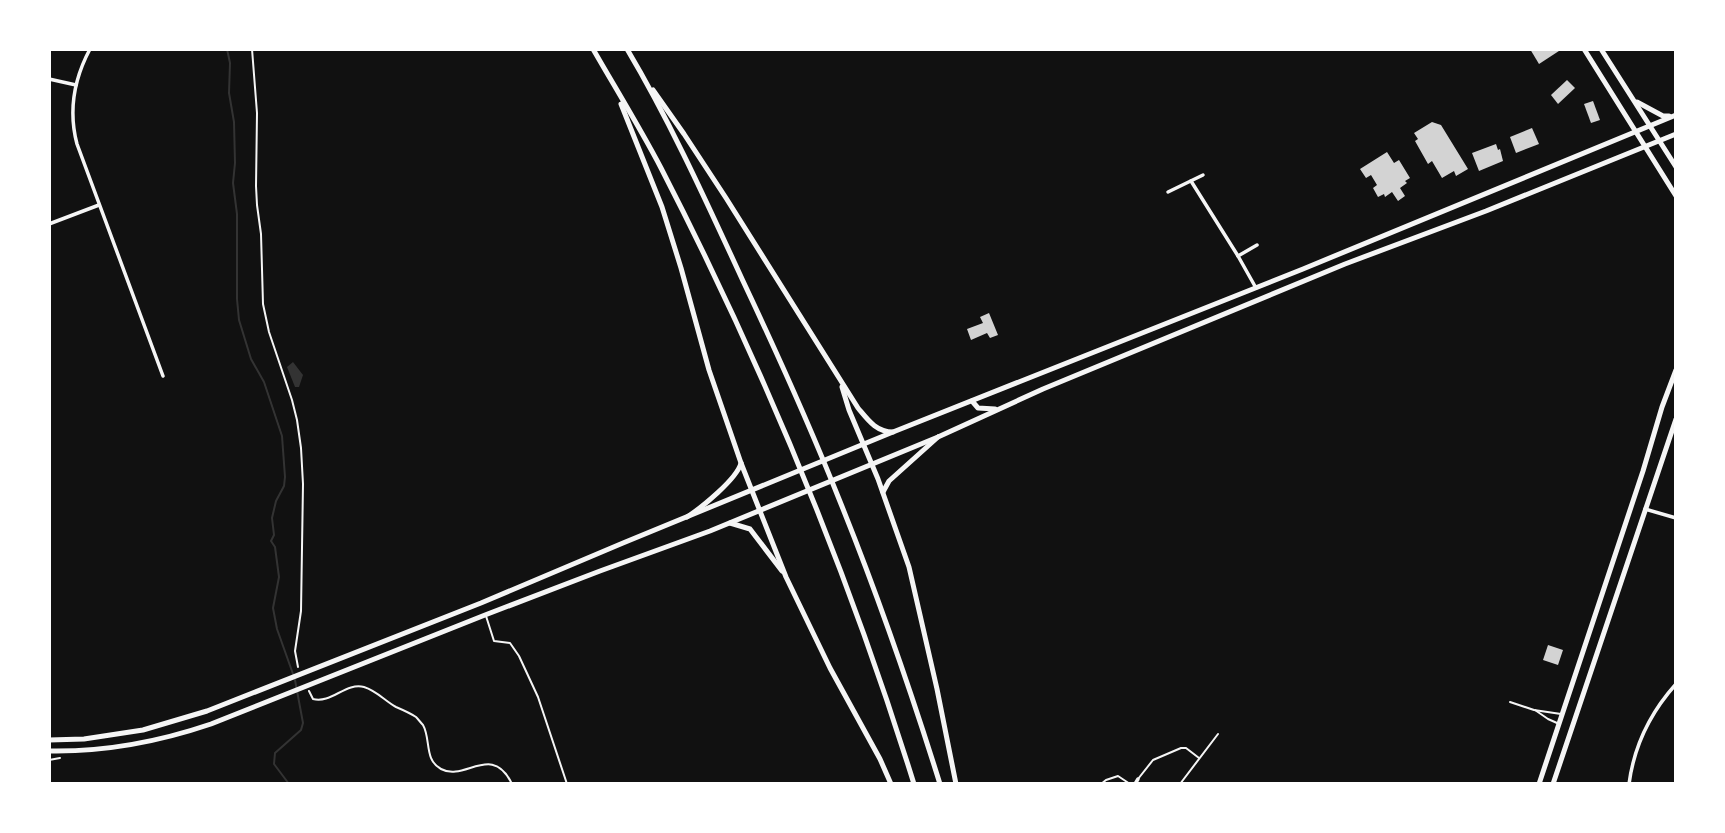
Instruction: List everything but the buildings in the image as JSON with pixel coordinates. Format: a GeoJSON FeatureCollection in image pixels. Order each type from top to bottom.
{"type":"FeatureCollection","features":[{"type":"Feature","properties":{"kind":"main road"},"geometry":{"type":"LineString","coordinates":[[593,49],[660,166],[708,263],[793,451],[868,644],[914,784]]}},
{"type":"Feature","properties":{"kind":"main road"},"geometry":{"type":"LineString","coordinates":[[627,49],[724,240],[816,441],[892,638],[940,784]]}},
{"type":"Feature","properties":{"kind":"main road"},"geometry":{"type":"LineString","coordinates":[[1584,49],[1676,197]]}},
{"type":"Feature","properties":{"kind":"main road"},"geometry":{"type":"LineString","coordinates":[[1601,49],[1676,167]]}},
{"type":"Feature","properties":{"kind":"main road"},"geometry":{"type":"LineString","coordinates":[[643,76],[726,198],[858,408],[874,426],[893,432]]}},
{"type":"Feature","properties":{"kind":"main road"},"geometry":{"type":"LineString","coordinates":[[612,82],[662,207],[709,370],[741,463],[786,577],[891,784]]}},
{"type":"Feature","properties":{"kind":"main road"},"geometry":{"type":"LineString","coordinates":[[1634,100],[1663,116],[1674,116]]}},
{"type":"Feature","properties":{"kind":"main road"},"geometry":{"type":"LineString","coordinates":[[49,740],[83,739],[163,725],[207,711],[481,603],[863,444],[1256,288],[1674,116]]}},
{"type":"Feature","properties":{"kind":"main road"},"geometry":{"type":"LineString","coordinates":[[49,751],[110,748],[172,736],[309,687],[485,615],[760,511],[939,437],[1055,384],[1345,264],[1486,211],[1676,134]]}},
{"type":"Feature","properties":{"kind":"main road"},"geometry":{"type":"LineString","coordinates":[[1481,196],[1486,211]]}},
{"type":"Feature","properties":{"kind":"main road"},"geometry":{"type":"LineString","coordinates":[[1137,334],[1150,345]]}},
{"type":"Feature","properties":{"kind":"main road"},"geometry":{"type":"LineString","coordinates":[[1049,370],[1055,384]]}},
{"type":"Feature","properties":{"kind":"main road"},"geometry":{"type":"LineString","coordinates":[[1539,784],[1676,370]]}},
{"type":"Feature","properties":{"kind":"main road"},"geometry":{"type":"LineString","coordinates":[[840,381],[899,535],[913,580],[957,784]]}},
{"type":"Feature","properties":{"kind":"main road"},"geometry":{"type":"LineString","coordinates":[[972,401],[978,408],[999,409]]}},
{"type":"Feature","properties":{"kind":"main road"},"geometry":{"type":"LineString","coordinates":[[1553,784],[1676,419]]}},
{"type":"Feature","properties":{"kind":"main road"},"geometry":{"type":"LineString","coordinates":[[883,492],[889,481],[939,437]]}},
{"type":"Feature","properties":{"kind":"main road"},"geometry":{"type":"LineString","coordinates":[[687,517],[736,474],[741,463]]}},
{"type":"Feature","properties":{"kind":"main road"},"geometry":{"type":"LineString","coordinates":[[730,523],[750,529],[786,577]]}},
{"type":"Feature","properties":{"kind":"main road"},"geometry":{"type":"LineString","coordinates":[[481,603],[485,615]]}},
{"type":"Feature","properties":{"kind":"main road"},"geometry":{"type":"LineString","coordinates":[[1562,714],[1573,723]]}},
{"type":"Feature","properties":{"kind":"main road"},"geometry":{"type":"LineString","coordinates":[[1559,723],[1573,723]]}},
{"type":"Feature","properties":{"kind":"street"},"geometry":{"type":"LineString","coordinates":[[90,49],[76,85],[73,128],[163,376]]}},
{"type":"Feature","properties":{"kind":"street"},"geometry":{"type":"LineString","coordinates":[[49,79],[76,85]]}},
{"type":"Feature","properties":{"kind":"street"},"geometry":{"type":"LineString","coordinates":[[1168,192],[1203,175]]}},
{"type":"Feature","properties":{"kind":"street"},"geometry":{"type":"LineString","coordinates":[[1191,181],[1256,288]]}},
{"type":"Feature","properties":{"kind":"street"},"geometry":{"type":"LineString","coordinates":[[49,224],[99,205]]}},
{"type":"Feature","properties":{"kind":"street"},"geometry":{"type":"LineString","coordinates":[[1238,256],[1257,245]]}},
{"type":"Feature","properties":{"kind":"street"},"geometry":{"type":"LineString","coordinates":[[1645,509],[1676,518]]}},
{"type":"Feature","properties":{"kind":"street"},"geometry":{"type":"LineString","coordinates":[[1629,784],[1634,755],[1648,723],[1676,684]]}},
{"type":"Feature","properties":{"kind":"street"},"geometry":{"type":"LineString","coordinates":[[1132,784],[1138,779]]}},
{"type":"Feature","properties":{"kind":"lane"},"geometry":{"type":"LineString","coordinates":[[485,615],[494,641],[510,643],[519,656],[538,697],[567,784]]}},
{"type":"Feature","properties":{"kind":"lane"},"geometry":{"type":"LineString","coordinates":[[1510,702],[1534,710],[1562,714]]}},
{"type":"Feature","properties":{"kind":"lane"},"geometry":{"type":"LineString","coordinates":[[1534,710],[1559,723]]}},
{"type":"Feature","properties":{"kind":"lane"},"geometry":{"type":"LineString","coordinates":[[1180,784],[1218,734]]}},
{"type":"Feature","properties":{"kind":"lane"},"geometry":{"type":"LineString","coordinates":[[1138,779],[1153,760],[1181,748],[1186,748],[1199,758]]}},
{"type":"Feature","properties":{"kind":"lane"},"geometry":{"type":"LineString","coordinates":[[1101,784],[1118,776],[1132,784]]}},
{"type":"Feature","properties":{"kind":"path"},"geometry":{"type":"LineString","coordinates":[[251,49],[257,113],[256,186],[261,234],[263,304],[269,332],[292,400],[301,448],[301,611],[295,651],[298,668]]}},
{"type":"Feature","properties":{"kind":"path"},"geometry":{"type":"LineString","coordinates":[[309,687],[313,699],[319,701],[352,687],[361,686],[373,691],[421,722],[430,756],[440,769],[454,771],[494,765],[508,775],[512,784]]}},
{"type":"Feature","properties":{"kind":"shaded area"},"geometry":{"type":"Polygon","coordinates":[[[293,362],[303,375],[299,387],[295,387],[287,367],[293,362]]]}},
{"type":"Feature","properties":{"kind":"waterway"},"geometry":{"type":"LineString","coordinates":[[227,49],[230,63],[229,93],[234,122],[233,183],[237,214],[239,320],[251,359],[264,382],[282,436],[284,486],[276,501],[272,518],[274,535],[271,541],[275,547],[279,577],[273,608],[277,629],[293,674]]}},
{"type":"Feature","properties":{"kind":"waterway"},"geometry":{"type":"LineString","coordinates":[[289,784],[274,764],[275,753],[301,730],[303,723],[295,680]]}}]}
